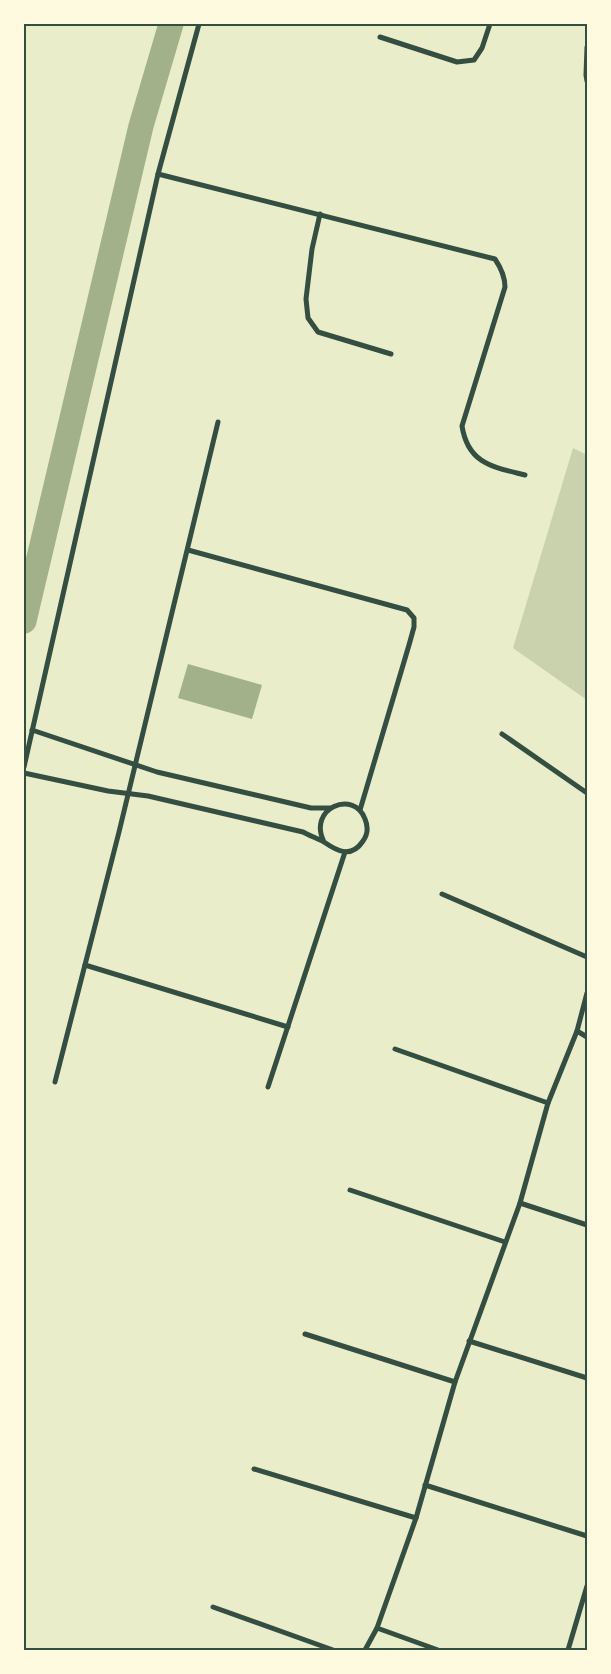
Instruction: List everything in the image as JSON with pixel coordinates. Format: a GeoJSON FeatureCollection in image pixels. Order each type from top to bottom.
{"type":"FeatureCollection","features":[{"type":"Feature","properties":{"kind":"street"},"geometry":{"type":"LineString","coordinates":[[24,767],[158,174],[199,24]]}},
{"type":"Feature","properties":{"kind":"street"},"geometry":{"type":"LineString","coordinates":[[380,37],[456,62],[474,60],[482,48],[490,24]]}},
{"type":"Feature","properties":{"kind":"street"},"geometry":{"type":"LineString","coordinates":[[587,47],[587,81]]}},
{"type":"Feature","properties":{"kind":"street"},"geometry":{"type":"LineString","coordinates":[[158,174],[495,259],[504,274],[505,287],[462,426],[464,441],[473,454],[493,467],[525,475]]}},
{"type":"Feature","properties":{"kind":"street"},"geometry":{"type":"LineString","coordinates":[[320,214],[312,249],[309,274],[306,300],[308,318],[318,332],[391,354]]}},
{"type":"Feature","properties":{"kind":"street"},"geometry":{"type":"LineString","coordinates":[[55,1082],[129,794],[218,422]]}},
{"type":"Feature","properties":{"kind":"street"},"geometry":{"type":"LineString","coordinates":[[188,550],[407,610],[414,618],[414,627],[409,645],[360,810]]}},
{"type":"Feature","properties":{"kind":"street"},"geometry":{"type":"LineString","coordinates":[[24,773],[108,792],[148,796],[303,832],[324,842],[337,851],[345,852],[360,846],[367,832],[365,816],[353,806],[346,804],[330,808],[311,808],[157,772],[32,730]]}},
{"type":"Feature","properties":{"kind":"street"},"geometry":{"type":"LineString","coordinates":[[502,734],[587,793]]}},
{"type":"Feature","properties":{"kind":"street"},"geometry":{"type":"LineString","coordinates":[[324,842],[319,828],[325,813],[330,808]]}},
{"type":"Feature","properties":{"kind":"street"},"geometry":{"type":"LineString","coordinates":[[268,1087],[345,852]]}},
{"type":"Feature","properties":{"kind":"street"},"geometry":{"type":"LineString","coordinates":[[442,894],[587,957]]}},
{"type":"Feature","properties":{"kind":"street"},"geometry":{"type":"LineString","coordinates":[[85,965],[288,1027]]}},
{"type":"Feature","properties":{"kind":"street"},"geometry":{"type":"LineString","coordinates":[[365,1650],[377,1628],[416,1518],[455,1382],[520,1203],[548,1103],[577,1031],[587,993]]}},
{"type":"Feature","properties":{"kind":"street"},"geometry":{"type":"LineString","coordinates":[[577,1031],[587,1037]]}},
{"type":"Feature","properties":{"kind":"street"},"geometry":{"type":"LineString","coordinates":[[395,1050],[548,1103]]}},
{"type":"Feature","properties":{"kind":"street"},"geometry":{"type":"LineString","coordinates":[[350,1190],[505,1242]]}},
{"type":"Feature","properties":{"kind":"street"},"geometry":{"type":"LineString","coordinates":[[520,1203],[587,1225]]}},
{"type":"Feature","properties":{"kind":"street"},"geometry":{"type":"LineString","coordinates":[[305,1334],[455,1382]]}},
{"type":"Feature","properties":{"kind":"street"},"geometry":{"type":"LineString","coordinates":[[469,1341],[587,1378]]}},
{"type":"Feature","properties":{"kind":"street"},"geometry":{"type":"LineString","coordinates":[[254,1469],[416,1518]]}},
{"type":"Feature","properties":{"kind":"street"},"geometry":{"type":"LineString","coordinates":[[425,1485],[587,1536]]}},
{"type":"Feature","properties":{"kind":"street"},"geometry":{"type":"LineString","coordinates":[[568,1650],[587,1586]]}},
{"type":"Feature","properties":{"kind":"street"},"geometry":{"type":"LineString","coordinates":[[213,1608],[333,1650]]}},
{"type":"Feature","properties":{"kind":"street"},"geometry":{"type":"LineString","coordinates":[[377,1628],[438,1650]]}},
{"type":"Feature","properties":{"kind":"shaded area"},"geometry":{"type":"Polygon","coordinates":[[[573,448],[587,455],[587,700],[513,648],[573,448]]]}},
{"type":"Feature","properties":{"kind":"shaded area"},"geometry":{"type":"Polygon","coordinates":[[[188,664],[262,685],[252,719],[178,698],[188,664]]]}},
{"type":"Feature","properties":{"kind":"waterway"},"geometry":{"type":"LineString","coordinates":[[24,621],[141,126],[171,24]]}}]}
